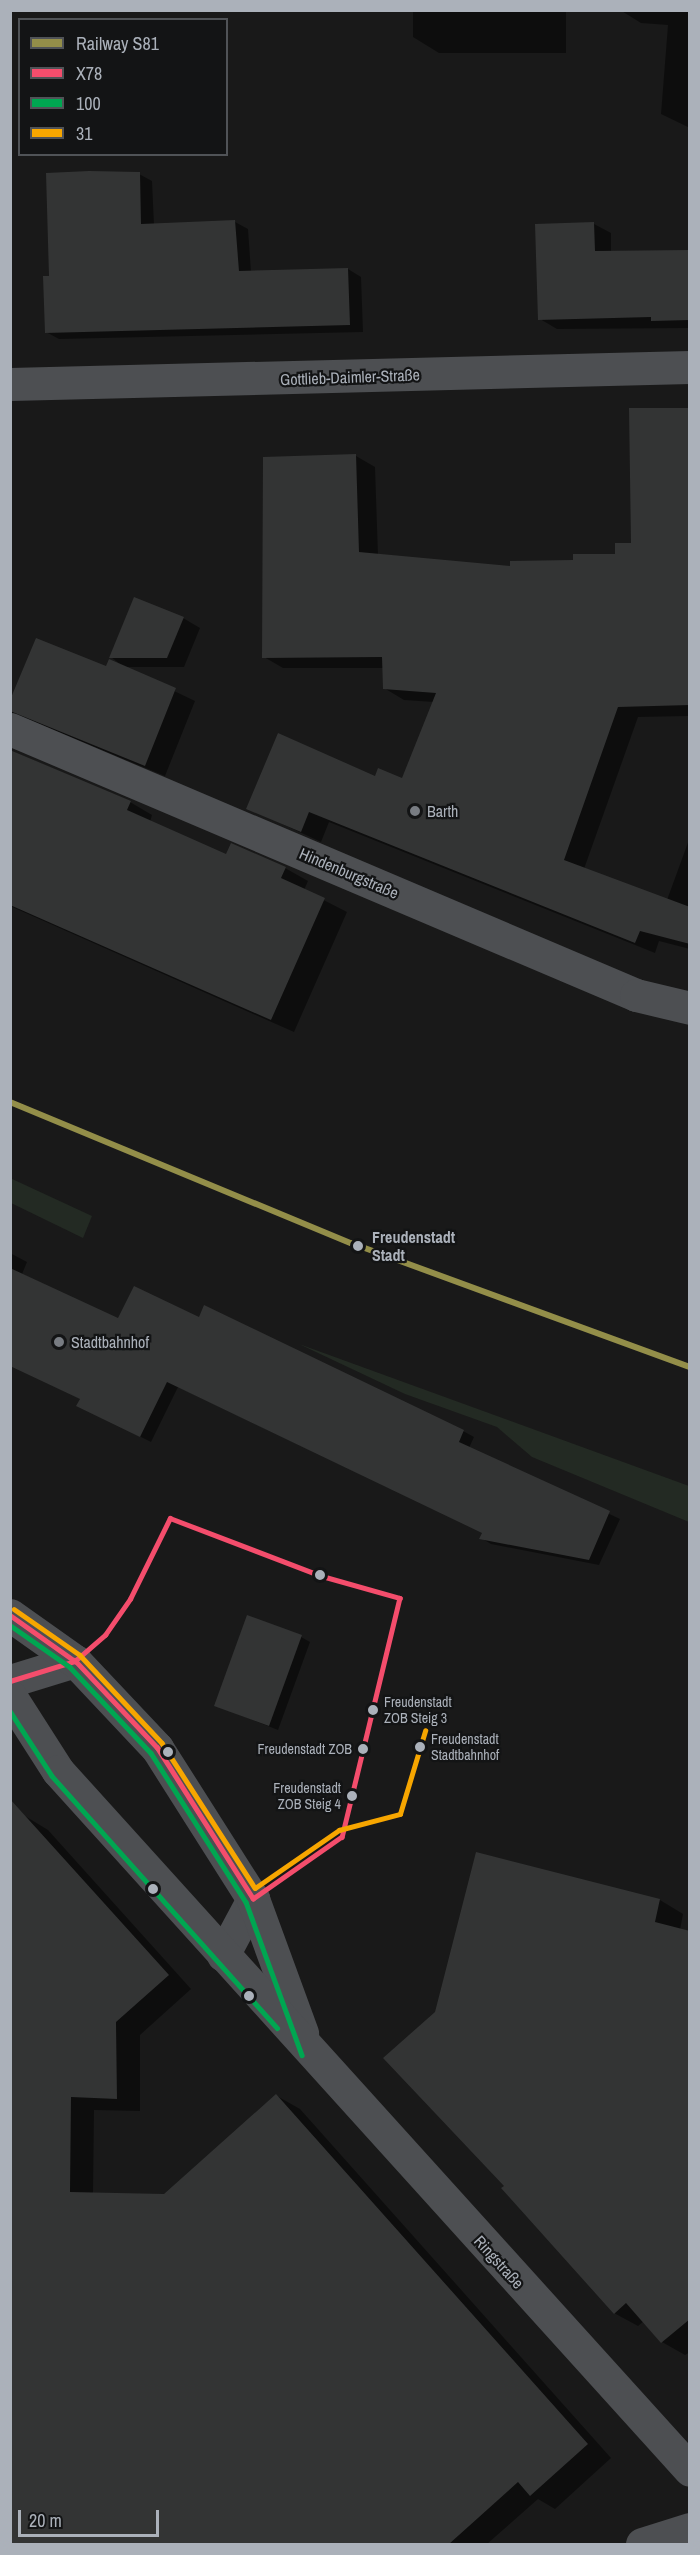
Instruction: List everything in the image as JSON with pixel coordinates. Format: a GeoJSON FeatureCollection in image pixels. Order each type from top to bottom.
{"type":"FeatureCollection","features":[{"type":"Feature","properties":{"kind":"street","name":"Gottlieb-Daimler-Straße"},"geometry":{"type":"LineString","coordinates":[[10,384],[690,367]]}},
{"type":"Feature","properties":{"kind":"street","name":"Hindenburgstraße"},"geometry":{"type":"LineString","coordinates":[[10,729],[636,995],[690,1008]]}},
{"type":"Feature","properties":{"kind":"street","name":"Ringstraße"},"geometry":{"type":"LineString","coordinates":[[10,1615],[75,1661],[157,1748],[253,1899],[309,2052]]}},
{"type":"Feature","properties":{"kind":"street"},"geometry":{"type":"LineString","coordinates":[[10,1681],[75,1661]]}},
{"type":"Feature","properties":{"kind":"street","name":"Ringstraße"},"geometry":{"type":"LineString","coordinates":[[10,1696],[58,1771],[309,2052],[690,2470]]}},
{"type":"Feature","properties":{"kind":"street"},"geometry":{"type":"LineString","coordinates":[[223,1955],[253,1899]]}},
{"type":"Feature","properties":{"kind":"street"},"geometry":{"type":"LineString","coordinates":[[642,2544],[690,2529]]}},
{"type":"Feature","properties":{"kind":"shaded area"},"geometry":{"type":"Polygon","coordinates":[[[10,1178],[92,1216],[83,1238],[11,1203],[10,1178]]]}},
{"type":"Feature","properties":{"kind":"shaded area"},"geometry":{"type":"Polygon","coordinates":[[[299,1344],[689,1486],[689,1522],[532,1457],[497,1427],[405,1394],[299,1344]]]}},
{"type":"Feature","properties":{"kind":"building"},"geometry":{"type":"Polygon","coordinates":[[[140,172],[141,224],[235,220],[239,271],[348,268],[350,325],[45,333],[43,276],[49,276],[46,173],[140,172]]]}},
{"type":"Feature","properties":{"kind":"building"},"geometry":{"type":"Polygon","coordinates":[[[594,222],[595,251],[690,250],[690,320],[651,321],[651,317],[538,320],[535,224],[594,222]]]}},
{"type":"Feature","properties":{"kind":"building"},"geometry":{"type":"Polygon","coordinates":[[[629,408],[690,408],[690,705],[618,707],[564,860],[690,907],[690,944],[640,931],[635,943],[309,812],[301,832],[246,809],[278,733],[375,776],[378,768],[402,778],[436,693],[383,689],[382,657],[262,658],[263,457],[356,454],[359,552],[510,566],[510,561],[573,560],[573,554],[615,554],[615,543],[631,543],[629,408]]]}},
{"type":"Feature","properties":{"kind":"building"},"geometry":{"type":"Polygon","coordinates":[[[134,597],[184,617],[167,658],[109,658],[134,597]]]}},
{"type":"Feature","properties":{"kind":"building"},"geometry":{"type":"Polygon","coordinates":[[[36,638],[106,666],[109,659],[176,688],[145,766],[10,711],[10,700],[36,638]]]}},
{"type":"Feature","properties":{"kind":"building"},"geometry":{"type":"Polygon","coordinates":[[[10,750],[131,801],[127,810],[226,854],[231,843],[286,867],[281,878],[325,898],[271,1020],[10,905],[10,750]]]}},
{"type":"Feature","properties":{"kind":"building"},"geometry":{"type":"Polygon","coordinates":[[[10,1268],[118,1318],[134,1286],[199,1317],[204,1305],[464,1430],[459,1442],[610,1511],[589,1560],[479,1539],[482,1533],[167,1382],[140,1437],[76,1406],[80,1399],[10,1366],[10,1268]]]}},
{"type":"Feature","properties":{"kind":"building"},"geometry":{"type":"Polygon","coordinates":[[[247,1615],[302,1635],[269,1726],[214,1706],[247,1615]]]}},
{"type":"Feature","properties":{"kind":"building"},"geometry":{"type":"Polygon","coordinates":[[[10,1799],[169,1975],[116,2022],[117,2099],[71,2097],[70,2192],[164,2194],[276,2094],[588,2444],[530,2496],[518,2482],[449,2544],[10,2544],[10,1799]]]}},
{"type":"Feature","properties":{"kind":"building"},"geometry":{"type":"Polygon","coordinates":[[[476,1852],[660,1899],[655,1922],[690,1931],[690,2319],[661,2343],[626,2303],[614,2314],[501,2188],[504,2186],[383,2058],[435,2012],[476,1852]]]}},
{"type":"Feature","properties":{"kind":"rail line","name":"S81"},"geometry":{"type":"LineString","coordinates":[[10,1102],[351,1243],[690,1367]]}},
{"type":"Feature","properties":{"kind":"transit line","name":"X78"},"geometry":{"type":"LineString","coordinates":[[170,1518],[322,1576],[400,1598],[342,1837],[253,1899],[157,1748],[75,1661],[105,1635],[130,1599],[170,1518]]}},
{"type":"Feature","properties":{"kind":"transit line","name":"31"},"geometry":{"type":"LineString","coordinates":[[14,1609],[80,1655],[162,1743],[255,1888],[339,1830],[400,1814],[425,1731]]}},
{"type":"Feature","properties":{"kind":"transit line","name":"X78"},"geometry":{"type":"LineString","coordinates":[[10,1615],[75,1661]]}},
{"type":"Feature","properties":{"kind":"transit line","name":"100"},"geometry":{"type":"LineString","coordinates":[[10,1625],[70,1667],[151,1753],[246,1902],[302,2055]]}},
{"type":"Feature","properties":{"kind":"transit line","name":"X78"},"geometry":{"type":"LineString","coordinates":[[10,1681],[75,1661]]}},
{"type":"Feature","properties":{"kind":"transit line","name":"100"},"geometry":{"type":"LineString","coordinates":[[10,1711],[52,1776],[277,2028]]}},
{"type":"Feature","properties":{"kind":"place","name":"Barth"},"geometry":{"type":"Point","coordinates":[415,811]}},
{"type":"Feature","properties":{"kind":"place","name":"Freudenstadt Stadt"},"geometry":{"type":"Point","coordinates":[358,1246]}},
{"type":"Feature","properties":{"kind":"place","name":"Stadtbahnhof"},"geometry":{"type":"Point","coordinates":[59,1342]}},
{"type":"Feature","properties":{"kind":"place","name":"Freudenstadt ZOB Steig 3"},"geometry":{"type":"Point","coordinates":[373,1710]}},
{"type":"Feature","properties":{"kind":"place","name":"Freudenstadt Stadtbahnhof"},"geometry":{"type":"Point","coordinates":[420,1747]}},
{"type":"Feature","properties":{"kind":"place","name":"Freudenstadt ZOB"},"geometry":{"type":"Point","coordinates":[363,1749]}},
{"type":"Feature","properties":{"kind":"place","name":"Freudenstadt ZOB Steig 4"},"geometry":{"type":"Point","coordinates":[352,1796]}}]}
